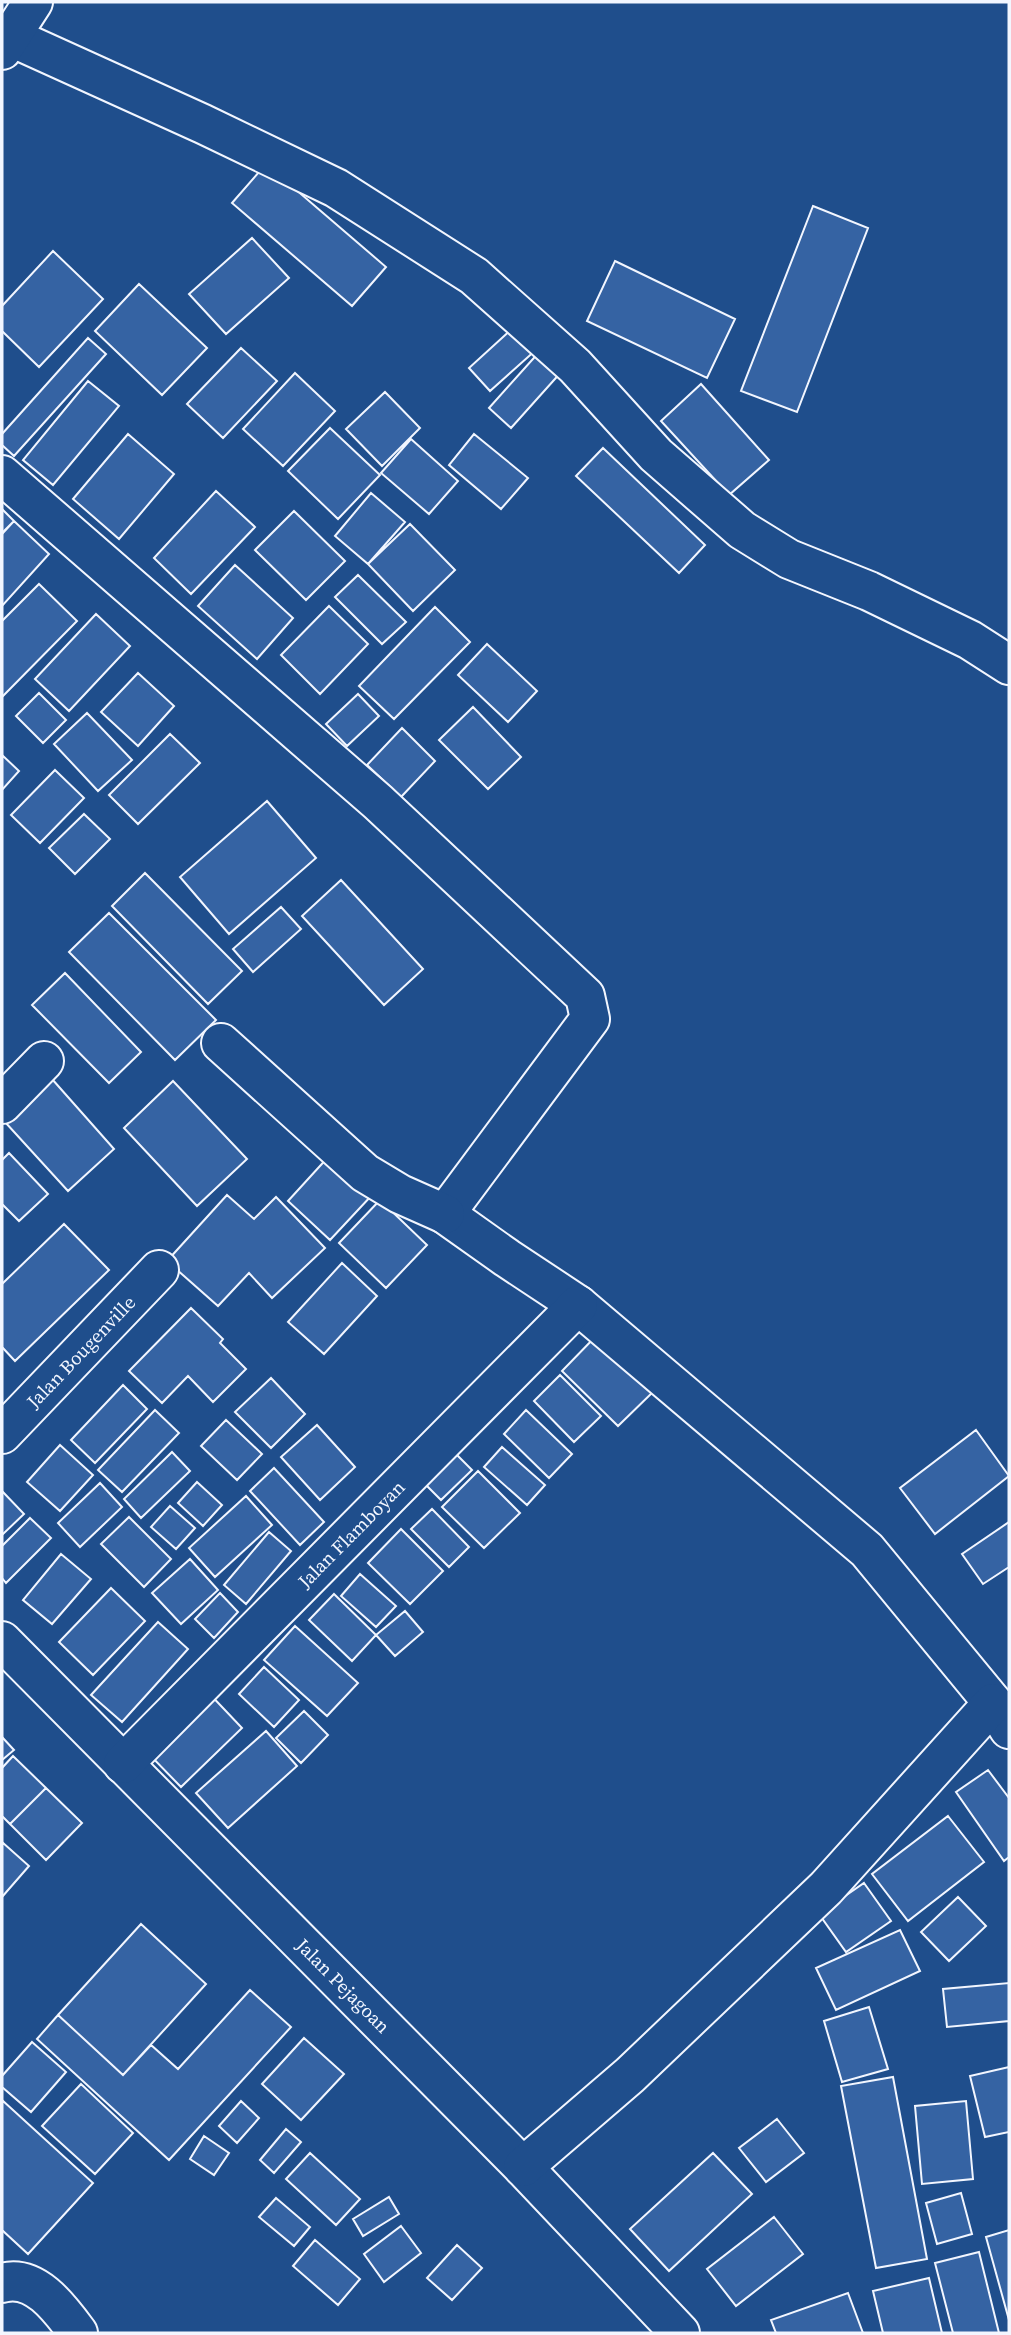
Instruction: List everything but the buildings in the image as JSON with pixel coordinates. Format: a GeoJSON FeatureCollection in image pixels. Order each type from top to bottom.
{"type":"FeatureCollection","features":[{"type":"Feature","properties":{"kind":"street"},"geometry":{"type":"LineString","coordinates":[[33,2],[6,44],[204,124],[336,188],[474,276],[575,366],[656,455],[742,530],[789,559],[869,591],[970,640],[1009,666]]}},
{"type":"Feature","properties":{"kind":"street"},"geometry":{"type":"LineString","coordinates":[[2,475],[378,803],[585,996],[590,1019],[445,1214]]}},
{"type":"Feature","properties":{"kind":"street"},"geometry":{"type":"LineString","coordinates":[[220,1043],[365,1173],[400,1194],[445,1214],[578,1305],[867,1550],[1001,1716],[630,2075],[523,2167]]}},
{"type":"Feature","properties":{"kind":"street"},"geometry":{"type":"LineString","coordinates":[[2,1104],[44,1060]]}},
{"type":"Feature","properties":{"kind":"street","name":"Jalan Bougenville"},"geometry":{"type":"LineString","coordinates":[[2,1434],[159,1270]]}},
{"type":"Feature","properties":{"kind":"street","name":"Jalan Flamboyan"},"geometry":{"type":"LineString","coordinates":[[123,1764],[578,1305]]}},
{"type":"Feature","properties":{"kind":"street","name":"Jalan Pejagoan"},"geometry":{"type":"LineString","coordinates":[[2,1641],[523,2167],[680,2333]]}},
{"type":"Feature","properties":{"kind":"street"},"geometry":{"type":"LineString","coordinates":[[2,2283],[19,2282],[38,2288],[65,2315],[78,2333]]}}]}
